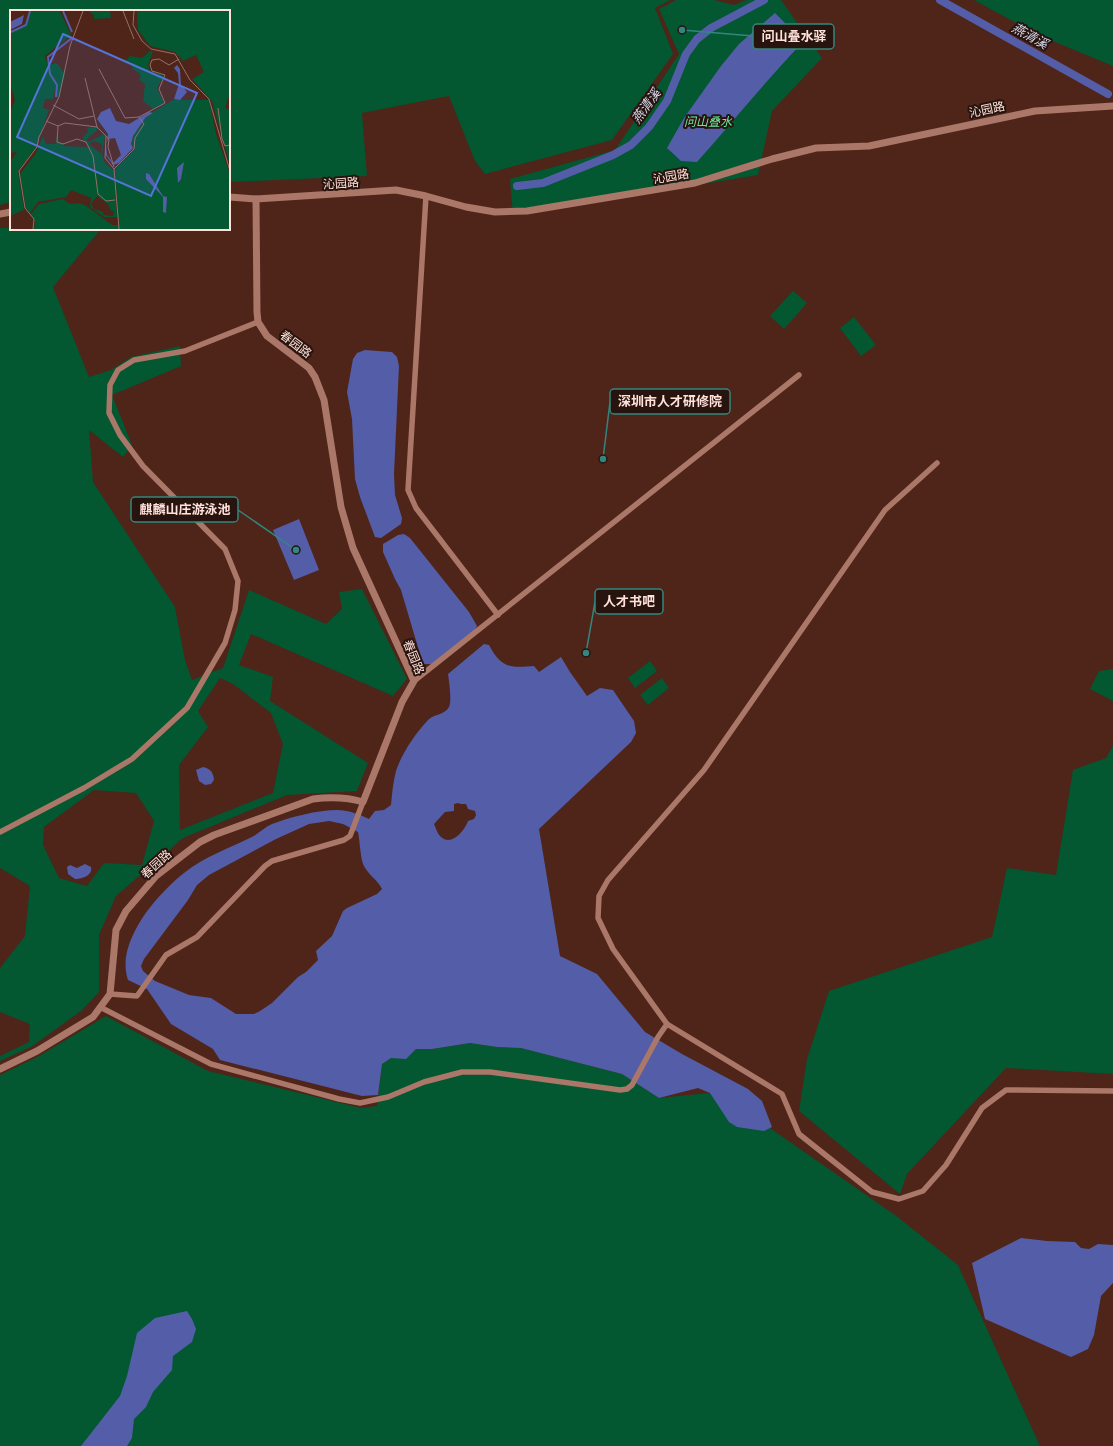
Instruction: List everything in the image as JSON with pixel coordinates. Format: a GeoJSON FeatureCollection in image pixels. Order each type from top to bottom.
{"type":"FeatureCollection","features":[{"type":"Feature","properties":{"kind":"street","name":"沁园路"},"geometry":{"type":"LineString","coordinates":[[230,197],[256,199],[396,190],[426,196],[466,207],[495,212],[527,211],[695,183],[772,159],[816,148],[869,146],[1035,111],[1113,106]]}},
{"type":"Feature","properties":{"kind":"street"},"geometry":{"type":"LineString","coordinates":[[426,196],[408,490],[416,508],[498,615]]}},
{"type":"Feature","properties":{"kind":"street"},"geometry":{"type":"LineString","coordinates":[[0,832],[84,788],[132,759],[187,708],[225,643],[235,610],[238,581],[225,549],[143,466],[120,436],[108,413],[110,385],[118,370],[134,360],[184,351],[258,322],[256,199]]}},
{"type":"Feature","properties":{"kind":"street"},"geometry":{"type":"LineString","coordinates":[[0,214],[10,212]]}},
{"type":"Feature","properties":{"kind":"street","name":"春园路"},"geometry":{"type":"LineString","coordinates":[[110,994],[116,930],[126,911],[156,876],[200,842],[214,835],[313,799],[328,797],[350,798],[363,802],[402,702],[414,681],[353,548],[341,507],[324,400],[315,377],[309,368],[266,336],[258,322]]}},
{"type":"Feature","properties":{"kind":"street"},"geometry":{"type":"LineString","coordinates":[[414,681],[800,375]]}},
{"type":"Feature","properties":{"kind":"street"},"geometry":{"type":"LineString","coordinates":[[937,463],[885,510],[704,770],[608,880],[599,896],[598,918],[612,949],[667,1024],[782,1094],[799,1134],[872,1192],[899,1199],[923,1191],[946,1165],[982,1108],[1006,1090],[1113,1091]]}},
{"type":"Feature","properties":{"kind":"street"},"geometry":{"type":"LineString","coordinates":[[0,1069],[37,1051],[93,1016],[110,994],[137,996],[166,955],[197,937],[265,866],[272,861],[344,840],[350,836],[363,802]]}},
{"type":"Feature","properties":{"kind":"street"},"geometry":{"type":"LineString","coordinates":[[100,1007],[211,1064],[339,1099],[360,1103],[388,1097],[424,1082],[462,1072],[490,1072],[620,1090],[627,1089],[632,1085],[658,1036],[667,1024]]}},
{"type":"Feature","properties":{"kind":"green space"},"geometry":{"type":"Polygon","coordinates":[[[0,0],[670,0],[655,8],[673,54],[612,140],[485,174],[475,161],[449,96],[362,113],[367,176],[230,182],[230,10],[10,10],[10,202],[0,205],[0,0]]]}},
{"type":"Feature","properties":{"kind":"green space","name":"问山叠水"},"geometry":{"type":"Polygon","coordinates":[[[676,0],[714,0],[734,5],[746,0],[781,0],[822,58],[772,111],[758,175],[513,215],[510,179],[615,150],[679,54],[659,9],[676,0]]]}},
{"type":"Feature","properties":{"kind":"green space"},"geometry":{"type":"Polygon","coordinates":[[[974,0],[1113,0],[1113,66],[1038,35],[974,0]]]}},
{"type":"Feature","properties":{"kind":"green space"},"geometry":{"type":"Polygon","coordinates":[[[0,228],[10,228],[10,230],[100,230],[53,287],[89,377],[111,370],[131,357],[180,346],[181,366],[112,395],[132,445],[123,457],[89,430],[93,482],[175,607],[185,660],[192,680],[223,668],[249,590],[326,624],[342,609],[339,592],[362,589],[407,679],[393,696],[251,634],[239,665],[273,677],[270,701],[368,763],[357,791],[287,795],[183,838],[116,896],[99,935],[99,992],[81,1011],[31,1047],[0,1061],[0,1056],[29,1042],[30,1024],[0,1012],[0,968],[25,936],[30,886],[0,868],[0,228]],[[220,678],[198,711],[208,727],[179,765],[180,830],[273,793],[283,744],[271,713],[233,684],[220,678]],[[94,790],[44,827],[43,845],[59,878],[87,886],[104,863],[142,865],[154,821],[136,793],[94,790]]]}},
{"type":"Feature","properties":{"kind":"green space"},"geometry":{"type":"Polygon","coordinates":[[[793,291],[807,303],[784,329],[770,316],[793,291]]]}},
{"type":"Feature","properties":{"kind":"green space"},"geometry":{"type":"Polygon","coordinates":[[[854,317],[876,345],[861,356],[840,328],[854,317]]]}},
{"type":"Feature","properties":{"kind":"green space"},"geometry":{"type":"Polygon","coordinates":[[[650,661],[657,671],[635,688],[628,678],[650,661]]]}},
{"type":"Feature","properties":{"kind":"green space"},"geometry":{"type":"Polygon","coordinates":[[[1113,669],[1113,701],[1090,689],[1099,671],[1113,669]]]}},
{"type":"Feature","properties":{"kind":"green space"},"geometry":{"type":"Polygon","coordinates":[[[662,678],[669,688],[648,705],[640,695],[662,678]]]}},
{"type":"Feature","properties":{"kind":"green space"},"geometry":{"type":"Polygon","coordinates":[[[1113,746],[1113,1074],[1006,1068],[907,1174],[900,1194],[799,1111],[807,1059],[829,991],[992,937],[1007,868],[1056,875],[1073,770],[1106,758],[1113,746]]]}},
{"type":"Feature","properties":{"kind":"green space"},"geometry":{"type":"Polygon","coordinates":[[[106,1016],[208,1071],[361,1108],[377,1106],[382,1064],[391,1058],[406,1058],[416,1049],[432,1049],[470,1043],[497,1047],[521,1048],[622,1074],[659,1098],[718,1092],[895,1215],[958,1265],[1040,1446],[0,1446],[0,1075],[39,1056],[106,1016]]]}},
{"type":"Feature","properties":{"kind":"water"},"geometry":{"type":"Polygon","coordinates":[[[775,13],[789,27],[800,45],[697,162],[681,161],[667,148],[684,118],[721,66],[739,44],[775,13]]]}},
{"type":"Feature","properties":{"kind":"water"},"geometry":{"type":"Polygon","coordinates":[[[365,350],[392,352],[397,357],[399,366],[394,474],[395,495],[402,518],[401,524],[381,538],[375,537],[355,479],[352,419],[347,392],[353,359],[357,353],[365,350]]]}},
{"type":"Feature","properties":{"kind":"water"},"geometry":{"type":"Polygon","coordinates":[[[299,519],[319,570],[294,580],[273,530],[299,519]]]}},
{"type":"Feature","properties":{"kind":"water"},"geometry":{"type":"Polygon","coordinates":[[[404,534],[410,538],[469,612],[477,626],[473,634],[436,664],[424,664],[401,590],[383,552],[383,544],[398,535],[404,534]]]}},
{"type":"Feature","properties":{"kind":"water"},"geometry":{"type":"Polygon","coordinates":[[[484,644],[489,645],[493,653],[507,665],[519,667],[534,666],[539,672],[561,657],[587,696],[600,688],[613,690],[634,721],[636,733],[631,742],[539,829],[560,956],[597,974],[645,1032],[682,1054],[748,1089],[762,1101],[772,1127],[764,1131],[737,1127],[729,1122],[710,1093],[698,1088],[659,1098],[622,1074],[521,1048],[497,1047],[470,1043],[432,1049],[416,1049],[406,1059],[391,1058],[382,1064],[378,1095],[362,1096],[220,1060],[213,1049],[171,1024],[147,989],[128,980],[126,966],[127,951],[141,921],[173,882],[192,867],[209,857],[254,836],[269,825],[287,819],[304,814],[337,810],[361,815],[369,819],[375,811],[384,810],[391,805],[396,771],[405,751],[418,731],[428,720],[445,712],[449,707],[450,686],[448,674],[484,644]],[[454,804],[454,811],[445,812],[434,824],[439,835],[444,839],[453,839],[461,833],[468,821],[474,819],[476,815],[475,811],[468,809],[466,804],[454,804]],[[329,821],[309,824],[276,839],[209,875],[197,885],[188,900],[144,959],[141,966],[143,971],[155,981],[189,995],[211,998],[236,1014],[254,1014],[272,1003],[298,977],[306,972],[318,960],[316,951],[332,936],[343,911],[377,894],[382,889],[363,864],[358,832],[343,824],[329,821]]]}},
{"type":"Feature","properties":{"kind":"water"},"geometry":{"type":"Polygon","coordinates":[[[203,767],[210,770],[212,773],[214,780],[211,784],[205,785],[199,781],[196,770],[203,767]]]}},
{"type":"Feature","properties":{"kind":"water"},"geometry":{"type":"Polygon","coordinates":[[[85,864],[91,867],[91,870],[87,876],[75,879],[68,874],[67,867],[70,865],[77,868],[85,864]]]}},
{"type":"Feature","properties":{"kind":"water"},"geometry":{"type":"Polygon","coordinates":[[[1021,1238],[1075,1242],[1081,1248],[1089,1249],[1098,1244],[1113,1245],[1113,1283],[1101,1296],[1094,1335],[1088,1349],[1071,1357],[985,1319],[972,1263],[1021,1238]]]}},
{"type":"Feature","properties":{"kind":"water"},"geometry":{"type":"Polygon","coordinates":[[[187,1311],[196,1329],[192,1342],[173,1356],[172,1370],[153,1392],[146,1407],[134,1419],[132,1438],[127,1446],[81,1446],[120,1396],[127,1376],[137,1333],[155,1318],[187,1311]]]}},
{"type":"Feature","properties":{"kind":"waterway","name":"燕清溪"},"geometry":{"type":"LineString","coordinates":[[517,186],[543,183],[613,155],[631,145],[649,127],[667,101],[686,54],[697,39],[711,28],[764,0]]}},
{"type":"Feature","properties":{"kind":"waterway","name":"燕清溪"},"geometry":{"type":"LineString","coordinates":[[940,0],[1108,94]]}},
{"type":"Feature","properties":{"kind":"place","name":"问山叠水驿"},"geometry":{"type":"Point","coordinates":[682,30]}},
{"type":"Feature","properties":{"kind":"place","name":"深圳市人才研修院"},"geometry":{"type":"Point","coordinates":[603,459]}},
{"type":"Feature","properties":{"kind":"place","name":"麒麟山庄游泳池"},"geometry":{"type":"Point","coordinates":[296,550]}},
{"type":"Feature","properties":{"kind":"place","name":"人才书吧"},"geometry":{"type":"Point","coordinates":[586,653]}}]}
